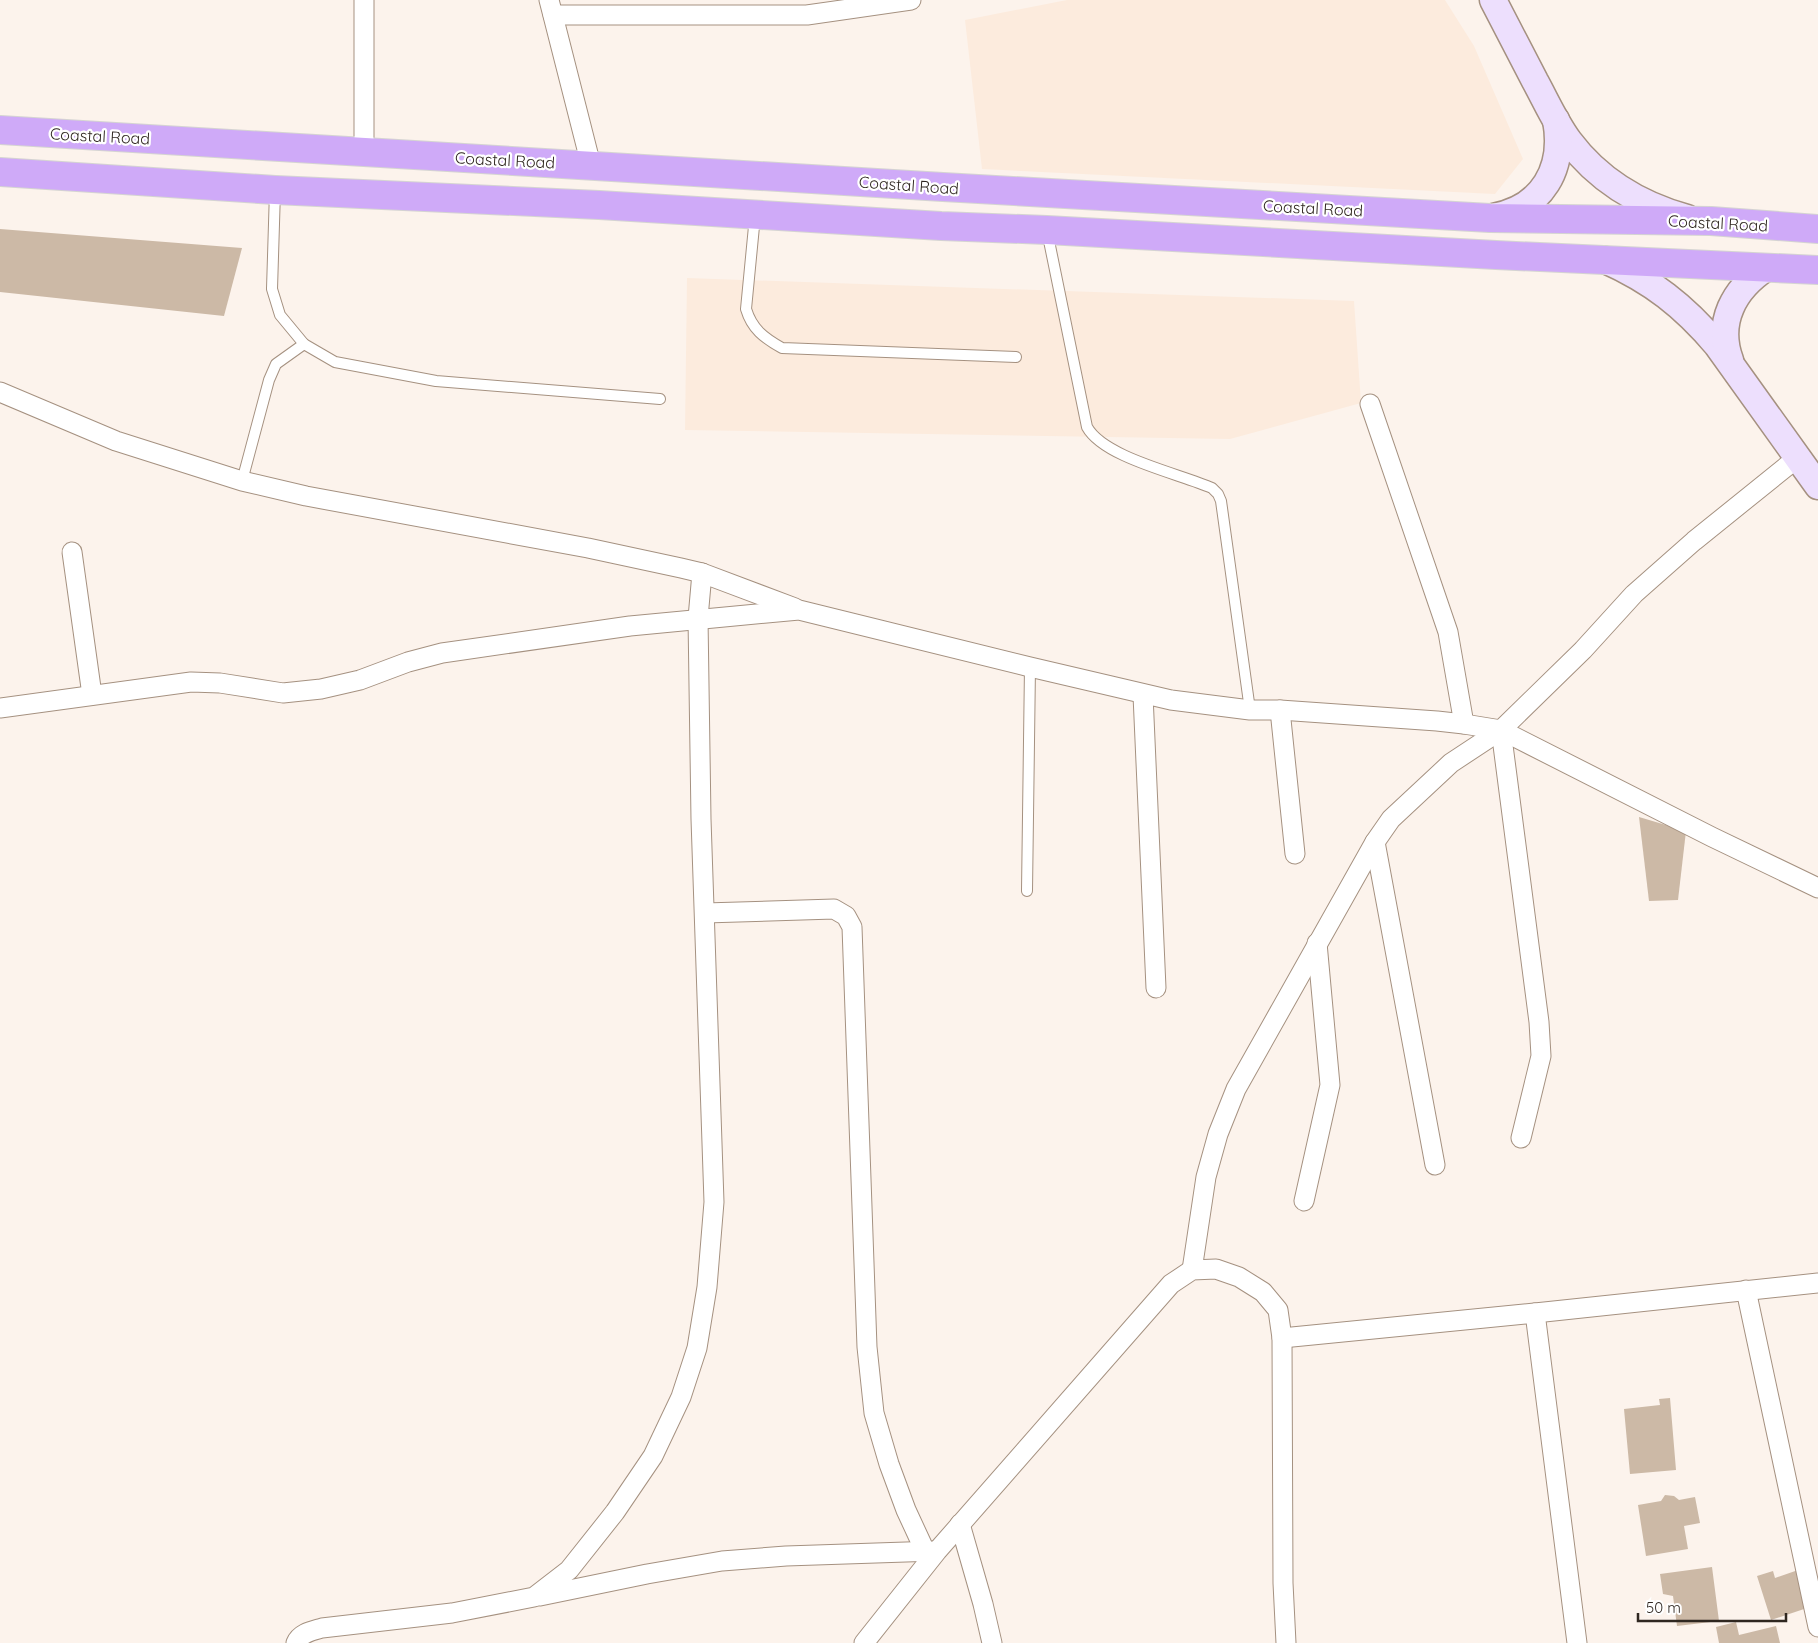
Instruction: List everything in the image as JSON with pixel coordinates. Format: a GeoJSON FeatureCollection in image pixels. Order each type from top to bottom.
{"type":"FeatureCollection","features":[{"type":"Feature","properties":{"kind":"highway","name":"Coastal Road"},"geometry":{"type":"LineString","coordinates":[[0,130],[943,188],[1490,218],[1711,221],[1818,229]]}},
{"type":"Feature","properties":{"kind":"highway"},"geometry":{"type":"LineString","coordinates":[[0,172],[275,190],[599,205],[941,226],[1818,270]]}},
{"type":"Feature","properties":{"kind":"main road"},"geometry":{"type":"LineString","coordinates":[[1493,0],[1555,119],[1568,140],[1584,159],[1621,190],[1642,202],[1687,218],[1711,221]]}},
{"type":"Feature","properties":{"kind":"main road"},"geometry":{"type":"LineString","coordinates":[[1490,218],[1504,215],[1531,201],[1550,178],[1556,164],[1558,149],[1555,119]]}},
{"type":"Feature","properties":{"kind":"main road"},"geometry":{"type":"LineString","coordinates":[[1605,260],[1656,286],[1699,323],[1717,345],[1818,486]]}},
{"type":"Feature","properties":{"kind":"main road"},"geometry":{"type":"LineString","coordinates":[[1733,368],[1727,353],[1725,336],[1729,312],[1741,289],[1752,277],[1766,268]]}},
{"type":"Feature","properties":{"kind":"street"},"geometry":{"type":"LineString","coordinates":[[364,0],[364,151]]}},
{"type":"Feature","properties":{"kind":"street"},"geometry":{"type":"LineString","coordinates":[[591,165],[551,8],[808,15],[911,0]]}},
{"type":"Feature","properties":{"kind":"street"},"geometry":{"type":"LineString","coordinates":[[0,392],[116,441],[242,481],[306,496],[588,548],[702,573],[798,610],[1143,695],[1250,710],[1280,710],[1464,724],[1501,730],[1703,833],[1818,888]]}},
{"type":"Feature","properties":{"kind":"street"},"geometry":{"type":"LineString","coordinates":[[1370,404],[1448,632],[1464,724]]}},
{"type":"Feature","properties":{"kind":"street"},"geometry":{"type":"LineString","coordinates":[[1192,1270],[1206,1177],[1218,1134],[1236,1089],[1261,1048],[1317,943],[1390,819],[1451,763],[1501,730],[1583,650],[1634,594],[1694,541],[1797,458]]}},
{"type":"Feature","properties":{"kind":"street"},"geometry":{"type":"LineString","coordinates":[[72,552],[92,695]]}},
{"type":"Feature","properties":{"kind":"street"},"geometry":{"type":"LineString","coordinates":[[534,1597],[568,1570],[604,1527],[637,1481],[668,1427],[681,1397],[697,1348],[707,1287],[714,1202],[701,809],[698,618],[702,573]]}},
{"type":"Feature","properties":{"kind":"street"},"geometry":{"type":"LineString","coordinates":[[0,708],[191,682],[220,683],[283,693],[311,690],[360,680],[408,662],[442,653],[559,635],[698,618],[798,610]]}},
{"type":"Feature","properties":{"kind":"street"},"geometry":{"type":"LineString","coordinates":[[1143,695],[1156,988]]}},
{"type":"Feature","properties":{"kind":"street"},"geometry":{"type":"LineString","coordinates":[[1280,710],[1296,854]]}},
{"type":"Feature","properties":{"kind":"street"},"geometry":{"type":"LineString","coordinates":[[1501,730],[1541,1056],[1521,1138]]}},
{"type":"Feature","properties":{"kind":"street"},"geometry":{"type":"LineString","coordinates":[[1375,842],[1435,1165]]}},
{"type":"Feature","properties":{"kind":"street"},"geometry":{"type":"LineString","coordinates":[[705,913],[834,909],[846,916],[852,927],[867,1347],[870,1384],[874,1413],[889,1464],[906,1510],[931,1551]]}},
{"type":"Feature","properties":{"kind":"street"},"geometry":{"type":"LineString","coordinates":[[1304,1201],[1330,1085],[1317,943]]}},
{"type":"Feature","properties":{"kind":"street"},"geometry":{"type":"LineString","coordinates":[[864,1643],[931,1551],[960,1524],[1171,1284],[1192,1270],[1216,1269],[1239,1277],[1263,1292],[1278,1310],[1282,1338],[1283,1583],[1286,1643]]}},
{"type":"Feature","properties":{"kind":"street"},"geometry":{"type":"LineString","coordinates":[[1282,1338],[1818,1283]]}},
{"type":"Feature","properties":{"kind":"street"},"geometry":{"type":"LineString","coordinates":[[1746,1290],[1818,1627]]}},
{"type":"Feature","properties":{"kind":"street"},"geometry":{"type":"LineString","coordinates":[[1536,1313],[1577,1643]]}},
{"type":"Feature","properties":{"kind":"street"},"geometry":{"type":"LineString","coordinates":[[960,1524],[992,1643]]}},
{"type":"Feature","properties":{"kind":"street"},"geometry":{"type":"LineString","coordinates":[[296,1643],[297,1639],[307,1632],[322,1628],[452,1613],[722,1561],[786,1556],[931,1551]]}},
{"type":"Feature","properties":{"kind":"lane"},"geometry":{"type":"LineString","coordinates":[[275,190],[272,289],[280,315],[304,344],[335,362],[436,380],[660,399]]}},
{"type":"Feature","properties":{"kind":"lane"},"geometry":{"type":"LineString","coordinates":[[755,215],[746,310],[750,323],[768,340],[782,348],[1016,357]]}},
{"type":"Feature","properties":{"kind":"lane"},"geometry":{"type":"LineString","coordinates":[[1047,230],[1087,427],[1091,435],[1127,456],[1212,488],[1218,494],[1221,501],[1250,710]]}},
{"type":"Feature","properties":{"kind":"lane"},"geometry":{"type":"LineString","coordinates":[[242,481],[269,380],[276,364],[304,344]]}},
{"type":"Feature","properties":{"kind":"lane"},"geometry":{"type":"LineString","coordinates":[[1027,892],[1030,667]]}},
{"type":"Feature","properties":{"kind":"shaded area"},"geometry":{"type":"Polygon","coordinates":[[[1067,0],[1445,0],[1474,46],[1523,159],[1495,194],[982,169],[965,20],[1067,0]]]}},
{"type":"Feature","properties":{"kind":"shaded area"},"geometry":{"type":"Polygon","coordinates":[[[687,278],[1354,301],[1361,403],[1230,439],[685,430],[687,278]]]}},
{"type":"Feature","properties":{"kind":"building"},"geometry":{"type":"Polygon","coordinates":[[[0,229],[242,248],[224,316],[0,292],[0,229]]]}},
{"type":"Feature","properties":{"kind":"building"},"geometry":{"type":"Polygon","coordinates":[[[1639,817],[1686,831],[1678,900],[1649,901],[1639,817]]]}},
{"type":"Feature","properties":{"kind":"building"},"geometry":{"type":"Polygon","coordinates":[[[1670,1398],[1676,1470],[1630,1474],[1624,1409],[1660,1405],[1659,1399],[1670,1398]]]}},
{"type":"Feature","properties":{"kind":"building"},"geometry":{"type":"Polygon","coordinates":[[[1665,1495],[1674,1496],[1679,1500],[1695,1497],[1700,1523],[1684,1526],[1688,1549],[1646,1556],[1638,1505],[1661,1501],[1665,1495]]]}},
{"type":"Feature","properties":{"kind":"building"},"geometry":{"type":"Polygon","coordinates":[[[1712,1567],[1719,1621],[1677,1626],[1673,1596],[1663,1594],[1660,1574],[1712,1567]]]}},
{"type":"Feature","properties":{"kind":"building"},"geometry":{"type":"Polygon","coordinates":[[[1801,1569],[1813,1606],[1771,1620],[1757,1576],[1773,1571],[1775,1578],[1801,1569]]]}},
{"type":"Feature","properties":{"kind":"building"},"geometry":{"type":"Polygon","coordinates":[[[1736,1622],[1739,1635],[1776,1626],[1780,1643],[1719,1643],[1716,1627],[1736,1622]]]}}]}
